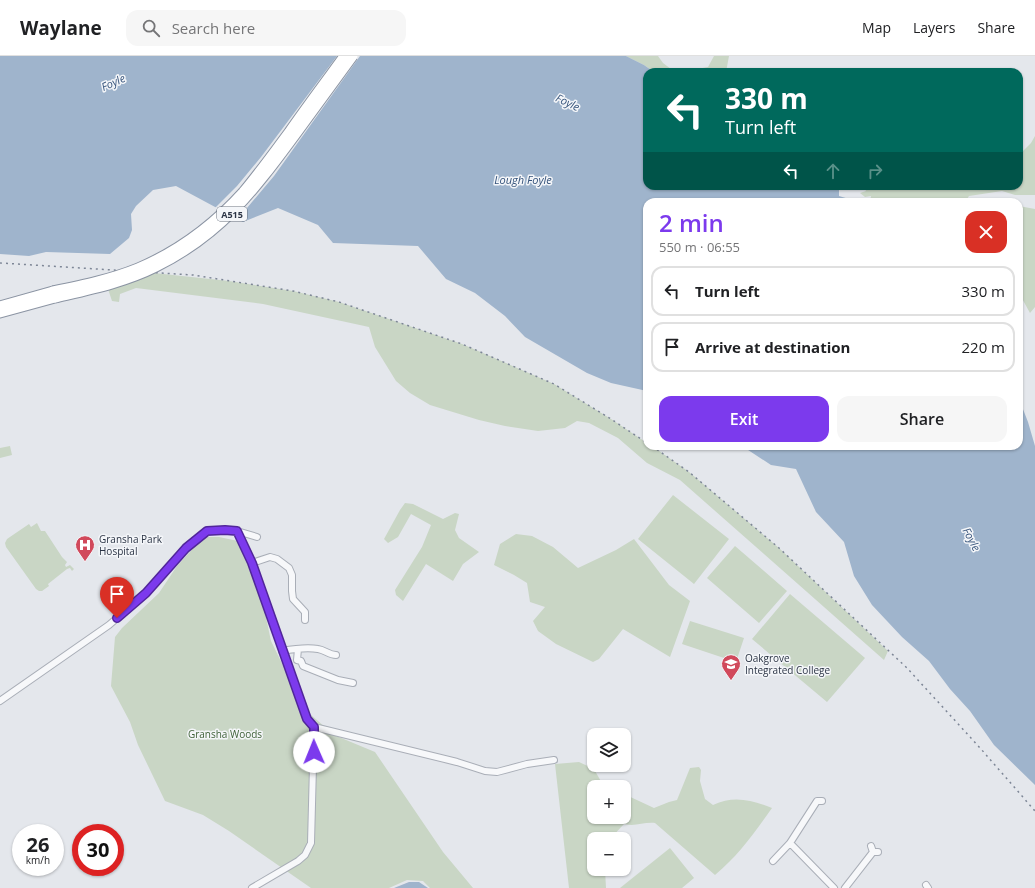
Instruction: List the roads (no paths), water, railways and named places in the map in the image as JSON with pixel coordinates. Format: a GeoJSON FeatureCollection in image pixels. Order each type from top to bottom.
{"type":"FeatureCollection","features":[{"type":"Feature","properties":{"kind":"highway","name":"A515"},"geometry":{"type":"LineString","coordinates":[[0,313],[138,267],[166,254],[203,229],[242,192],[267,161],[344,56]]}},
{"type":"Feature","properties":{"kind":"highway","name":"A515"},"geometry":{"type":"LineString","coordinates":[[0,306],[104,286],[130,278],[173,258],[205,237],[225,220],[251,193],[353,56]]}},
{"type":"Feature","properties":{"kind":"street"},"geometry":{"type":"LineString","coordinates":[[0,701],[126,612],[146,593],[186,548],[207,531],[237,531],[257,538]]}},
{"type":"Feature","properties":{"kind":"street"},"geometry":{"type":"LineString","coordinates":[[237,531],[252,563],[307,719],[314,727],[457,762],[485,771],[497,772],[528,764],[554,760]]}},
{"type":"Feature","properties":{"kind":"street"},"geometry":{"type":"LineString","coordinates":[[252,563],[270,557],[277,559],[289,568],[292,575],[293,599],[305,612],[305,620]]}},
{"type":"Feature","properties":{"kind":"street"},"geometry":{"type":"LineString","coordinates":[[298,649],[297,660],[301,661],[304,666],[338,680],[353,682]]}},
{"type":"Feature","properties":{"kind":"street"},"geometry":{"type":"LineString","coordinates":[[282,651],[319,649],[332,655],[336,655]]}},
{"type":"Feature","properties":{"kind":"street"},"geometry":{"type":"LineString","coordinates":[[252,888],[298,861],[305,855],[311,842],[314,727]]}},
{"type":"Feature","properties":{"kind":"street"},"geometry":{"type":"LineString","coordinates":[[780,863],[774,859],[789,845],[818,800]]}},
{"type":"Feature","properties":{"kind":"street"},"geometry":{"type":"LineString","coordinates":[[789,845],[834,888]]}},
{"type":"Feature","properties":{"kind":"street"},"geometry":{"type":"LineString","coordinates":[[845,888],[874,850]]}},
{"type":"Feature","properties":{"kind":"water","name":"Lough Foyle"},"geometry":{"type":"Polygon","coordinates":[[[0,56],[626,56],[648,68],[643,68],[643,190],[839,190],[839,196],[846,198],[643,198],[643,390],[611,383],[587,373],[525,337],[505,316],[475,293],[446,279],[418,246],[333,243],[318,225],[278,208],[243,222],[176,186],[153,190],[136,206],[131,214],[132,230],[129,238],[110,254],[46,252],[29,256],[0,254],[0,56]]]}},
{"type":"Feature","properties":{"kind":"water","name":"Foyle"},"geometry":{"type":"Polygon","coordinates":[[[1023,409],[1035,446],[1035,785],[994,745],[970,711],[950,689],[929,661],[902,637],[872,605],[854,576],[844,542],[816,512],[796,469],[771,465],[748,450],[1023,450],[1023,409]]]}},
{"type":"Feature","properties":{"kind":"water"},"geometry":{"type":"Polygon","coordinates":[[[409,882],[419,882],[428,888],[394,888],[409,882]]]}},
{"type":"Feature","properties":{"kind":"railway"},"geometry":{"type":"LineString","coordinates":[[0,263],[193,275],[293,291],[339,302],[462,344],[554,384],[643,440]]}},
{"type":"Feature","properties":{"kind":"railway"},"geometry":{"type":"LineString","coordinates":[[658,450],[689,472],[779,548],[907,668],[1035,811]]}},
{"type":"Feature","properties":{"kind":"place","name":"Gransha Park Hospital"},"geometry":{"type":"Point","coordinates":[85,562]}},
{"type":"Feature","properties":{"kind":"place","name":"Oakgrove Integrated College"},"geometry":{"type":"Point","coordinates":[731,681]}},
{"type":"Feature","properties":{"kind":"park label","name":"Gransha Woods"},"geometry":{"type":"Point","coordinates":[225,734]}}]}
